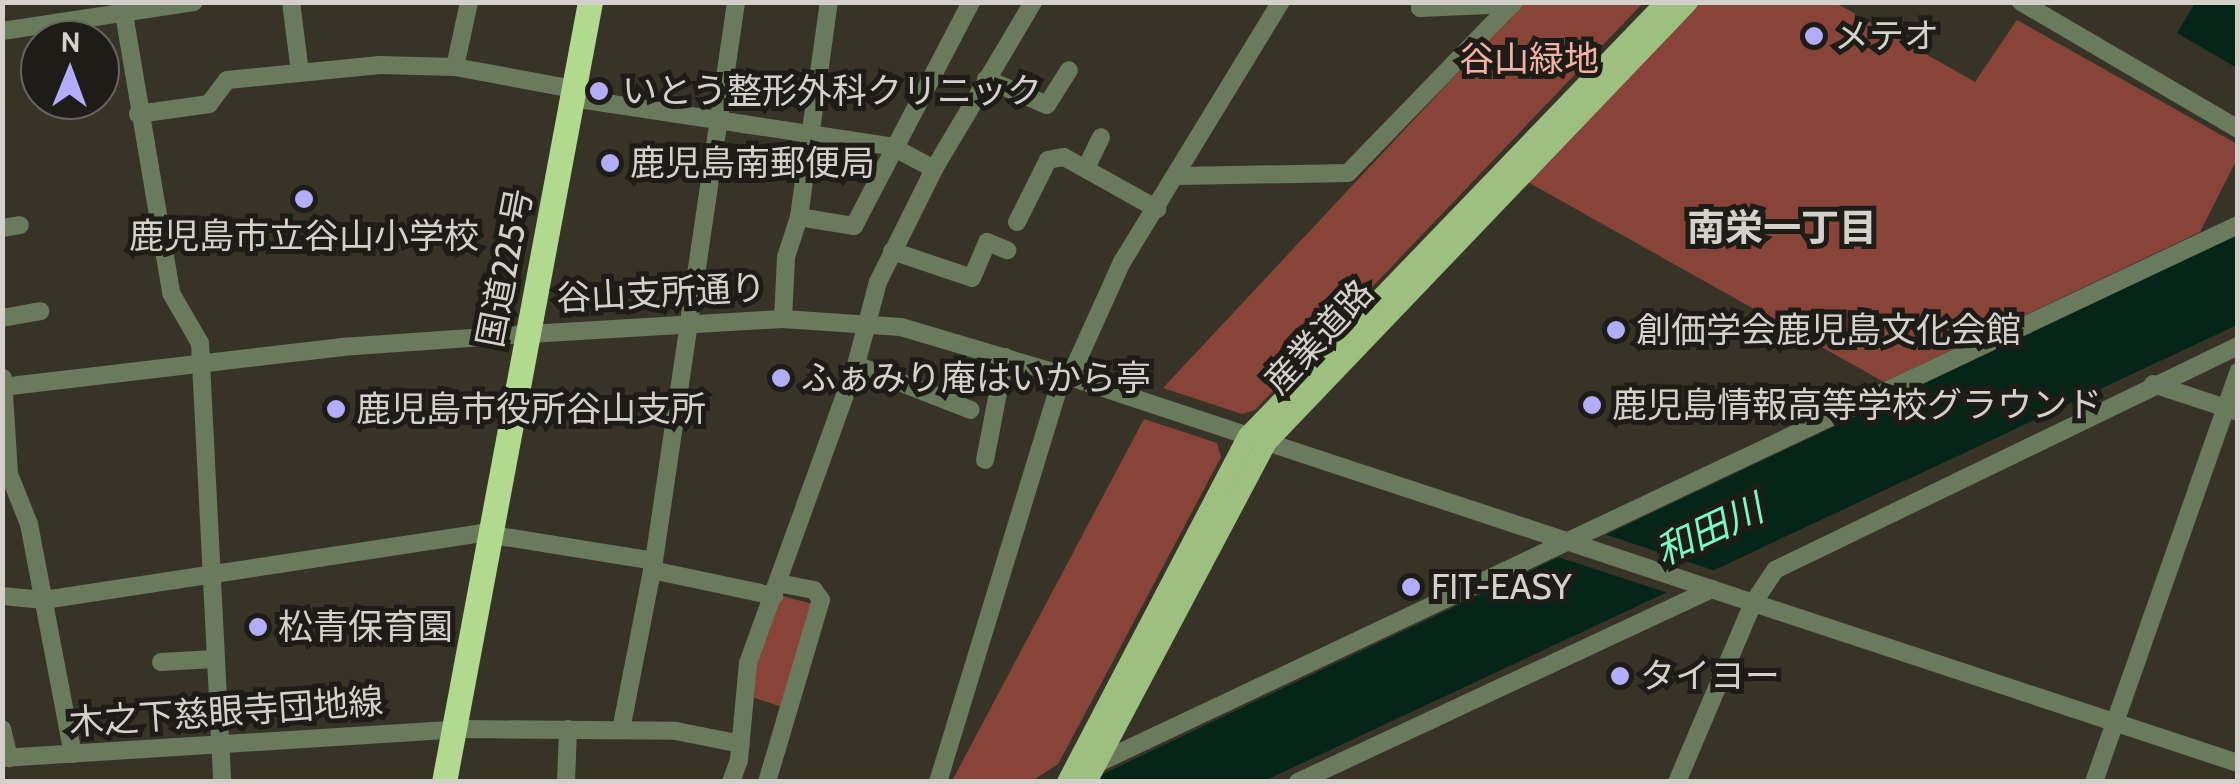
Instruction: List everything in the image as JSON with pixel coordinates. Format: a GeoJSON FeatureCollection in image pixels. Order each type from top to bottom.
{"type":"FeatureCollection","features":[{"type":"Feature","properties":{"kind":"highway","name":"国道225号"},"geometry":{"type":"LineString","coordinates":[[444,782],[590,2]]}},
{"type":"Feature","properties":{"kind":"main road","name":"産業道路"},"geometry":{"type":"LineString","coordinates":[[1077,776],[1258,439],[1666,2]]}},
{"type":"Feature","properties":{"kind":"main road","name":"産業道路"},"geometry":{"type":"LineString","coordinates":[[1258,439],[1688,2]]}},
{"type":"Feature","properties":{"kind":"street"},"geometry":{"type":"LineString","coordinates":[[85,20],[123,8],[194,2]]}},
{"type":"Feature","properties":{"kind":"street"},"geometry":{"type":"LineString","coordinates":[[291,2],[300,72]]}},
{"type":"Feature","properties":{"kind":"street"},"geometry":{"type":"LineString","coordinates":[[455,67],[468,2]]}},
{"type":"Feature","properties":{"kind":"street"},"geometry":{"type":"LineString","coordinates":[[620,730],[653,566],[736,2]]}},
{"type":"Feature","properties":{"kind":"street"},"geometry":{"type":"LineString","coordinates":[[783,319],[786,256],[799,217],[829,2]]}},
{"type":"Feature","properties":{"kind":"street"},"geometry":{"type":"LineString","coordinates":[[799,217],[854,226],[891,146],[971,2]]}},
{"type":"Feature","properties":{"kind":"street"},"geometry":{"type":"LineString","coordinates":[[731,782],[741,744],[748,663],[856,365],[892,251],[934,169],[1033,2]]}},
{"type":"Feature","properties":{"kind":"street"},"geometry":{"type":"LineString","coordinates":[[938,782],[1058,387],[1070,377],[1108,290],[1281,2]]}},
{"type":"Feature","properties":{"kind":"street"},"geometry":{"type":"LineString","coordinates":[[1420,2],[1514,3]]}},
{"type":"Feature","properties":{"kind":"street"},"geometry":{"type":"LineString","coordinates":[[2021,2],[2238,129]]}},
{"type":"Feature","properties":{"kind":"street"},"geometry":{"type":"LineString","coordinates":[[1177,176],[1348,173],[1514,3]]}},
{"type":"Feature","properties":{"kind":"street"},"geometry":{"type":"LineString","coordinates":[[123,8],[171,293],[196,333],[202,362],[217,744],[222,782]]}},
{"type":"Feature","properties":{"kind":"street"},"geometry":{"type":"LineString","coordinates":[[138,114],[210,104],[227,80],[300,72],[455,67],[718,121],[916,151],[934,169]]}},
{"type":"Feature","properties":{"kind":"street"},"geometry":{"type":"LineString","coordinates":[[986,79],[1047,106],[1069,70]]}},
{"type":"Feature","properties":{"kind":"street"},"geometry":{"type":"LineString","coordinates":[[1087,166],[1101,137]]}},
{"type":"Feature","properties":{"kind":"street"},"geometry":{"type":"LineString","coordinates":[[1017,222],[1048,160],[1069,158],[1156,209]]}},
{"type":"Feature","properties":{"kind":"street"},"geometry":{"type":"LineString","coordinates":[[1077,776],[1535,560],[1564,540],[2238,226]]}},
{"type":"Feature","properties":{"kind":"street"},"geometry":{"type":"LineString","coordinates":[[892,251],[972,278],[987,242],[1007,250]]}},
{"type":"Feature","properties":{"kind":"street"},"geometry":{"type":"LineString","coordinates":[[2,318],[40,311]]}},
{"type":"Feature","properties":{"kind":"street","name":"谷山支所通り"},"geometry":{"type":"LineString","coordinates":[[3,383],[529,334],[783,319],[867,322],[1070,377],[2238,763]]}},
{"type":"Feature","properties":{"kind":"street"},"geometry":{"type":"LineString","coordinates":[[1677,782],[1764,580],[1812,547],[2238,346]]}},
{"type":"Feature","properties":{"kind":"street"},"geometry":{"type":"LineString","coordinates":[[985,460],[1005,357]]}},
{"type":"Feature","properties":{"kind":"street"},"geometry":{"type":"LineString","coordinates":[[856,365],[971,410]]}},
{"type":"Feature","properties":{"kind":"street"},"geometry":{"type":"LineString","coordinates":[[2094,782],[2231,410],[2238,372]]}},
{"type":"Feature","properties":{"kind":"street"},"geometry":{"type":"LineString","coordinates":[[3,383],[4,452],[10,500],[44,600],[73,754]]}},
{"type":"Feature","properties":{"kind":"street"},"geometry":{"type":"LineString","coordinates":[[2153,384],[2231,410]]}},
{"type":"Feature","properties":{"kind":"street"},"geometry":{"type":"LineString","coordinates":[[2,596],[44,600],[210,572],[490,534],[776,589],[814,590],[821,600],[768,782]]}},
{"type":"Feature","properties":{"kind":"street"},"geometry":{"type":"LineString","coordinates":[[1298,782],[1708,587]]}},
{"type":"Feature","properties":{"kind":"street"},"geometry":{"type":"LineString","coordinates":[[161,662],[214,660]]}},
{"type":"Feature","properties":{"kind":"street"},"geometry":{"type":"LineString","coordinates":[[2,729],[6,758]]}},
{"type":"Feature","properties":{"kind":"street"},"geometry":{"type":"LineString","coordinates":[[566,782],[568,730]]}},
{"type":"Feature","properties":{"kind":"street","name":"木之下慈眼寺団地線"},"geometry":{"type":"LineString","coordinates":[[6,758],[454,732],[676,731],[741,744]]}},
{"type":"Feature","properties":{"kind":"green space","name":"谷山緑地"},"geometry":{"type":"Polygon","coordinates":[[[1523,3],[1643,3],[1255,410],[1242,414],[1163,388],[1523,3]]]}},
{"type":"Feature","properties":{"kind":"green space"},"geometry":{"type":"Polygon","coordinates":[[[1692,3],[1836,3],[1975,82],[2017,20],[2237,144],[2237,159],[2200,232],[1884,382],[1526,181],[1692,3]]]}},
{"type":"Feature","properties":{"kind":"green space"},"geometry":{"type":"Polygon","coordinates":[[[1144,419],[1217,443],[1221,457],[1086,712],[1058,764],[1032,781],[952,781],[1144,419]]]}},
{"type":"Feature","properties":{"kind":"green space"},"geometry":{"type":"Polygon","coordinates":[[[782,596],[813,604],[782,707],[749,696],[751,673],[782,596]]]}},
{"type":"Feature","properties":{"kind":"water"},"geometry":{"type":"Polygon","coordinates":[[[2195,3],[2237,3],[2237,68],[2177,33],[2195,3]]]}},
{"type":"Feature","properties":{"kind":"water","name":"和田川"},"geometry":{"type":"Polygon","coordinates":[[[2237,235],[2237,325],[1264,781],[1086,782],[2237,235]]]}},
{"type":"Feature","properties":{"kind":"pier"},"geometry":{"type":"Polygon","coordinates":[[[1604,534],[1719,572],[1671,594],[1555,556],[1604,534]]]}},
{"type":"Feature","properties":{"kind":"place","name":"メテオ"},"geometry":{"type":"Point","coordinates":[1814,36]}},
{"type":"Feature","properties":{"kind":"place","name":"いとう整形外科クリニック"},"geometry":{"type":"Point","coordinates":[599,91]}},
{"type":"Feature","properties":{"kind":"place","name":"鹿児島南郵便局"},"geometry":{"type":"Point","coordinates":[610,163]}},
{"type":"Feature","properties":{"kind":"place","name":"鹿児島市立谷山小学校"},"geometry":{"type":"Point","coordinates":[304,199]}},
{"type":"Feature","properties":{"kind":"place","name":"創価学会鹿児島文化会館"},"geometry":{"type":"Point","coordinates":[1616,330]}},
{"type":"Feature","properties":{"kind":"place","name":"ふぁみり庵はいから亭"},"geometry":{"type":"Point","coordinates":[781,378]}},
{"type":"Feature","properties":{"kind":"place","name":"鹿児島情報高等学校グラウンド"},"geometry":{"type":"Point","coordinates":[1592,405]}},
{"type":"Feature","properties":{"kind":"place","name":"鹿児島市役所谷山支所"},"geometry":{"type":"Point","coordinates":[336,409]}},
{"type":"Feature","properties":{"kind":"place","name":"FIT-EASY"},"geometry":{"type":"Point","coordinates":[1411,587]}},
{"type":"Feature","properties":{"kind":"place","name":"松青保育園"},"geometry":{"type":"Point","coordinates":[258,627]}},
{"type":"Feature","properties":{"kind":"place","name":"タイヨー"},"geometry":{"type":"Point","coordinates":[1620,676]}},
{"type":"Feature","properties":{"kind":"district","name":"南栄一丁目"},"geometry":{"type":"Point","coordinates":[1782,228]}}]}
